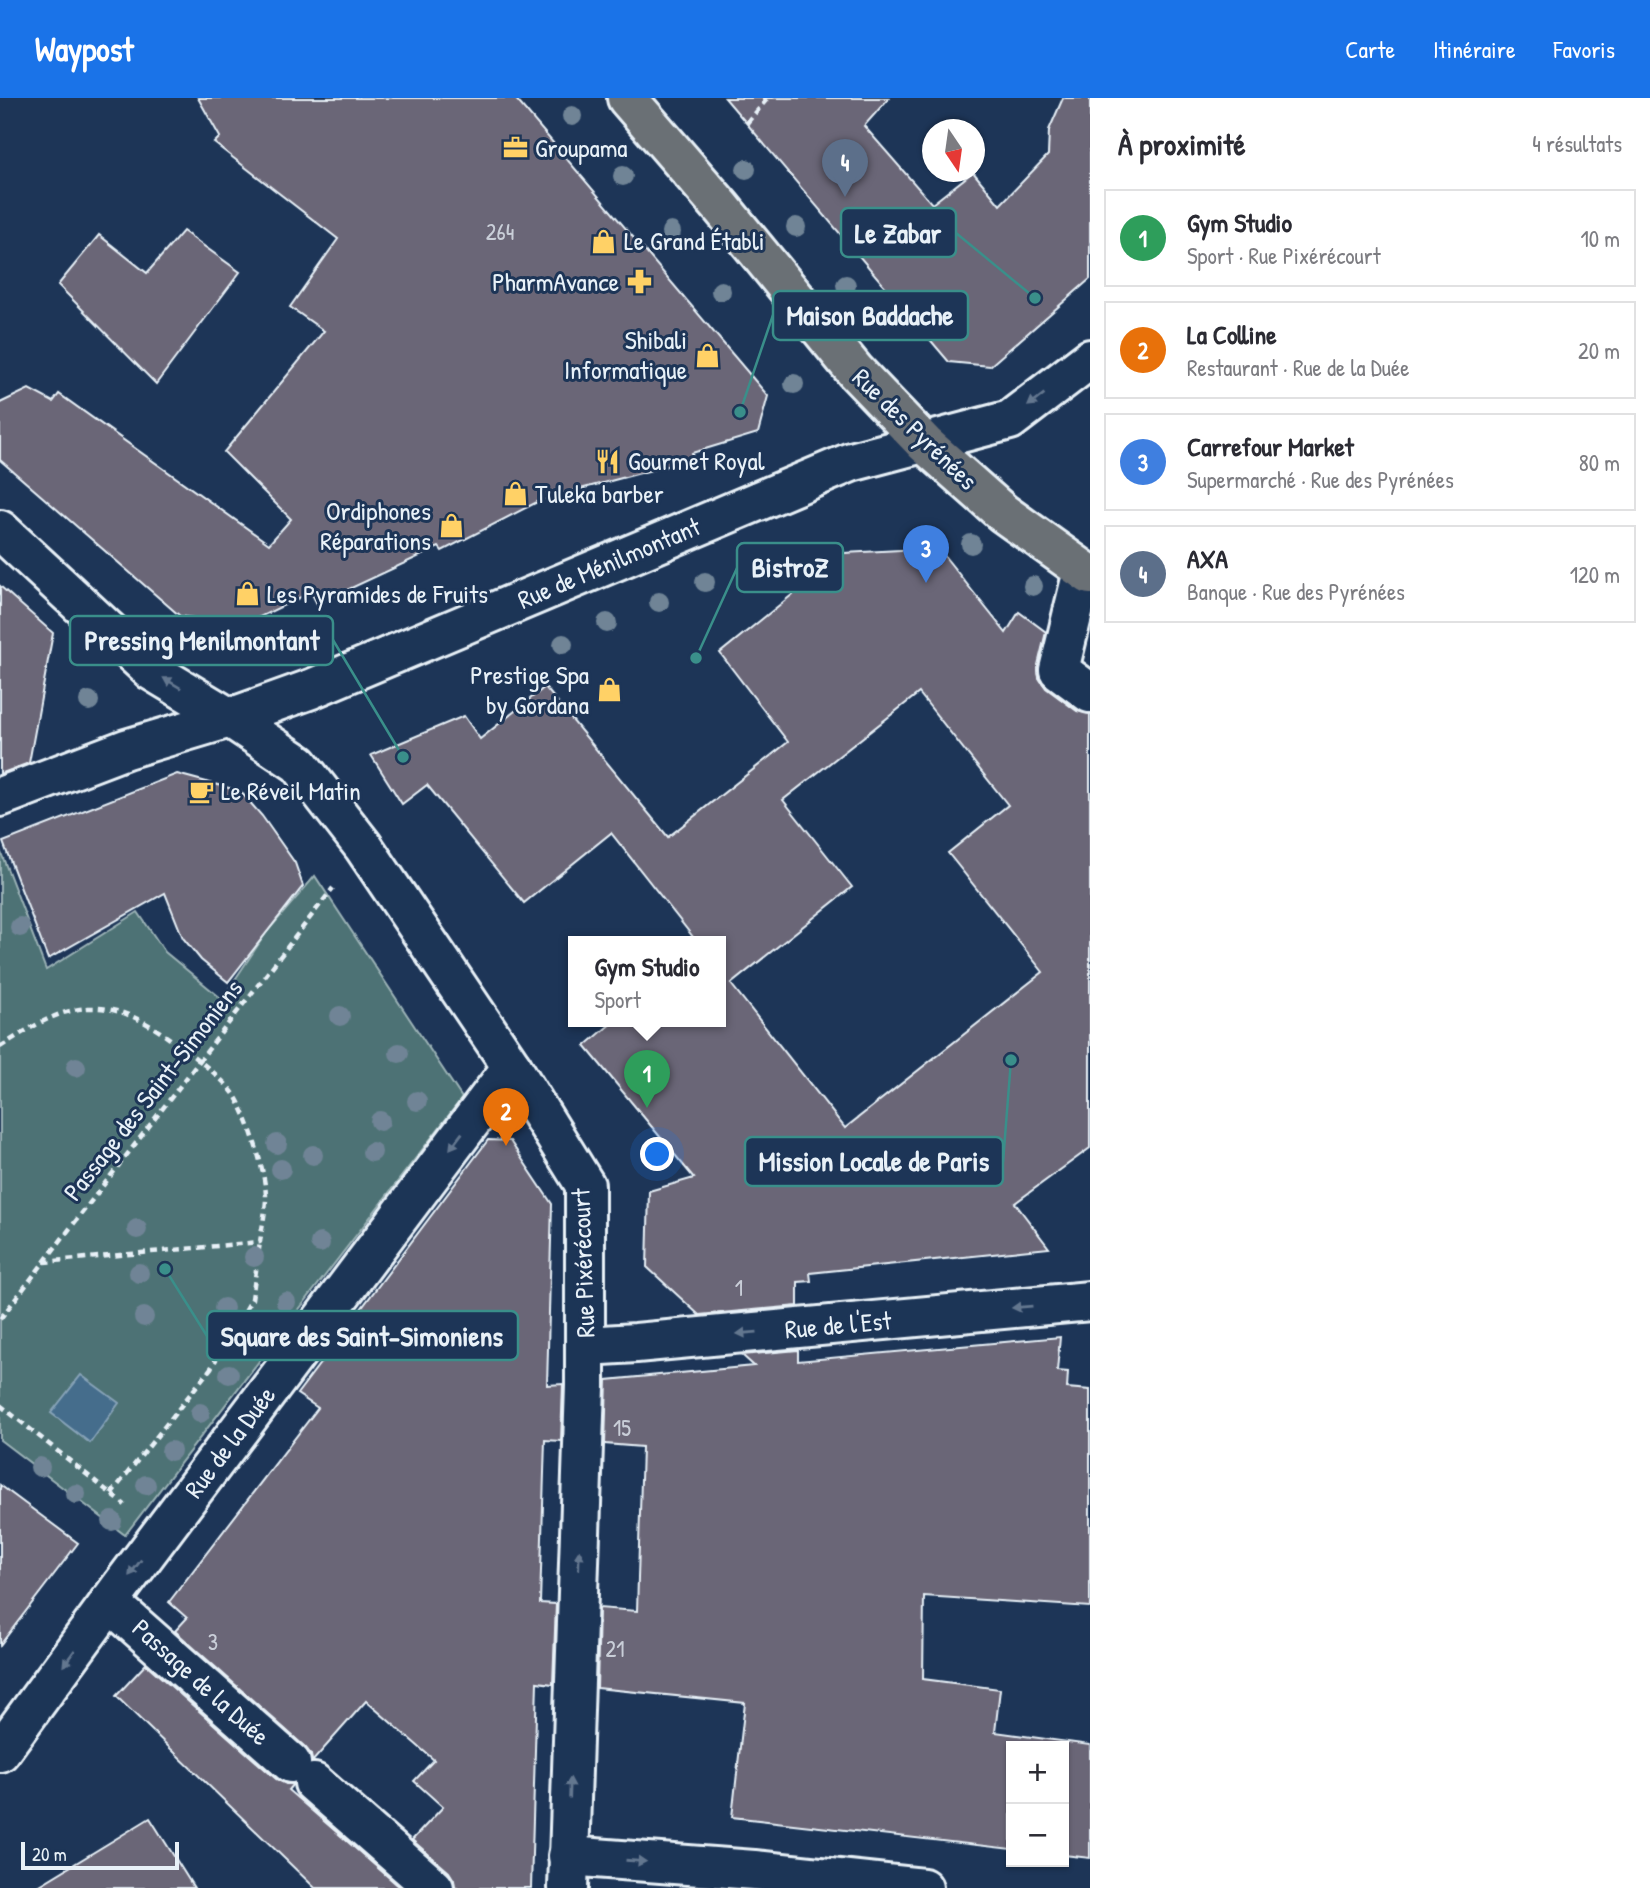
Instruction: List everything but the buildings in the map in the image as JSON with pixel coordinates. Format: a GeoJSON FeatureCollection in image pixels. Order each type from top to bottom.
{"type":"FeatureCollection","features":[{"type":"Feature","properties":{"kind":"main road","name":"Rue des Pyrénées"},"geometry":{"type":"LineString","coordinates":[[627,98],[722,208],[855,371],[925,444],[1003,513],[1087,573]]}},
{"type":"Feature","properties":{"kind":"street","name":"Rue de Ménilmontant"},"geometry":{"type":"LineString","coordinates":[[0,797],[126,750],[230,718],[311,689],[851,462],[1010,420],[1090,359]]}},
{"type":"Feature","properties":{"kind":"street","name":"Rue Pixérécourt"},"geometry":{"type":"LineString","coordinates":[[0,530],[152,671],[299,764],[363,846],[512,1067],[585,1185],[586,1346],[568,1872]]}},
{"type":"Feature","properties":{"kind":"street"},"geometry":{"type":"LineString","coordinates":[[1087,573],[1059,670],[1090,693]]}},
{"type":"Feature","properties":{"kind":"street","name":"Rue de la Duée"},"geometry":{"type":"LineString","coordinates":[[0,1752],[109,1602],[512,1067]]}},
{"type":"Feature","properties":{"kind":"street","name":"Rue de l'Est"},"geometry":{"type":"LineString","coordinates":[[586,1346],[1090,1301]]}},
{"type":"Feature","properties":{"kind":"street","name":"Passage de la Duée"},"geometry":{"type":"LineString","coordinates":[[109,1602],[434,1888]]}},
{"type":"Feature","properties":{"kind":"street"},"geometry":{"type":"LineString","coordinates":[[568,1872],[754,1870],[923,1888]]}},
{"type":"Feature","properties":{"kind":"street"},"geometry":{"type":"LineString","coordinates":[[568,1872],[606,1888]]}},
{"type":"Feature","properties":{"kind":"path"},"geometry":{"type":"LineString","coordinates":[[747,123],[768,98]]}},
{"type":"Feature","properties":{"kind":"path","name":"Passage des Saint-Simoniens"},"geometry":{"type":"LineString","coordinates":[[0,1320],[336,883]]}},
{"type":"Feature","properties":{"kind":"path"},"geometry":{"type":"LineString","coordinates":[[0,1046],[31,1027],[65,1013],[96,1007],[123,1012],[159,1030],[200,1061],[234,1094],[254,1139],[266,1198],[252,1298],[211,1367],[111,1494],[0,1405]]}},
{"type":"Feature","properties":{"kind":"path"},"geometry":{"type":"LineString","coordinates":[[44,1262],[260,1242]]}},
{"type":"Feature","properties":{"kind":"green space"},"geometry":{"type":"Polygon","coordinates":[[[0,850],[46,970],[138,912],[165,952],[222,999],[266,933],[315,876],[462,1098],[125,1535],[0,1440],[0,850]]]}},
{"type":"Feature","properties":{"kind":"water"},"geometry":{"type":"Polygon","coordinates":[[[81,1375],[119,1403],[90,1443],[51,1413],[81,1375]]]}},
{"type":"Feature","properties":{"kind":"place","name":"Groupama"},"geometry":{"type":"Point","coordinates":[515,148]}},
{"type":"Feature","properties":{"kind":"place","name":"AXA"},"geometry":{"type":"Point","coordinates":[845,197]}},
{"type":"Feature","properties":{"kind":"place","name":"Le Grand Établi"},"geometry":{"type":"Point","coordinates":[604,241]}},
{"type":"Feature","properties":{"kind":"place","name":"PharmAvance"},"geometry":{"type":"Point","coordinates":[639,282]}},
{"type":"Feature","properties":{"kind":"place","name":"Le Zabar"},"geometry":{"type":"Point","coordinates":[1035,298]}},
{"type":"Feature","properties":{"kind":"place","name":"Shibali Informatique"},"geometry":{"type":"Point","coordinates":[707,355]}},
{"type":"Feature","properties":{"kind":"place","name":"Maison Baddache"},"geometry":{"type":"Point","coordinates":[740,412]}},
{"type":"Feature","properties":{"kind":"place","name":"Gourmet Royal"},"geometry":{"type":"Point","coordinates":[608,461]}},
{"type":"Feature","properties":{"kind":"place","name":"Tuleka barber"},"geometry":{"type":"Point","coordinates":[515,494]}},
{"type":"Feature","properties":{"kind":"place","name":"Ordiphones Réparations"},"geometry":{"type":"Point","coordinates":[451,526]}},
{"type":"Feature","properties":{"kind":"place","name":"Carrefour Market"},"geometry":{"type":"Point","coordinates":[926,583]}},
{"type":"Feature","properties":{"kind":"place","name":"Les Pyramides de Fruits"},"geometry":{"type":"Point","coordinates":[247,594]}},
{"type":"Feature","properties":{"kind":"place","name":"BistroZ"},"geometry":{"type":"Point","coordinates":[696,658]}},
{"type":"Feature","properties":{"kind":"place","name":"Prestige Spa by Gordana"},"geometry":{"type":"Point","coordinates":[609,690]}},
{"type":"Feature","properties":{"kind":"place","name":"Pressing Menilmontant"},"geometry":{"type":"Point","coordinates":[403,757]}},
{"type":"Feature","properties":{"kind":"place","name":"Le Réveil Matin"},"geometry":{"type":"Point","coordinates":[201,791]}},
{"type":"Feature","properties":{"kind":"place","name":"Mission Locale de Paris"},"geometry":{"type":"Point","coordinates":[1011,1060]}},
{"type":"Feature","properties":{"kind":"place","name":"Gym Studio"},"geometry":{"type":"Point","coordinates":[647,1108]}},
{"type":"Feature","properties":{"kind":"place","name":"La Colline"},"geometry":{"type":"Point","coordinates":[506,1146]}},
{"type":"Feature","properties":{"kind":"place","name":"Square des Saint-Simoniens"},"geometry":{"type":"Point","coordinates":[165,1269]}}]}
